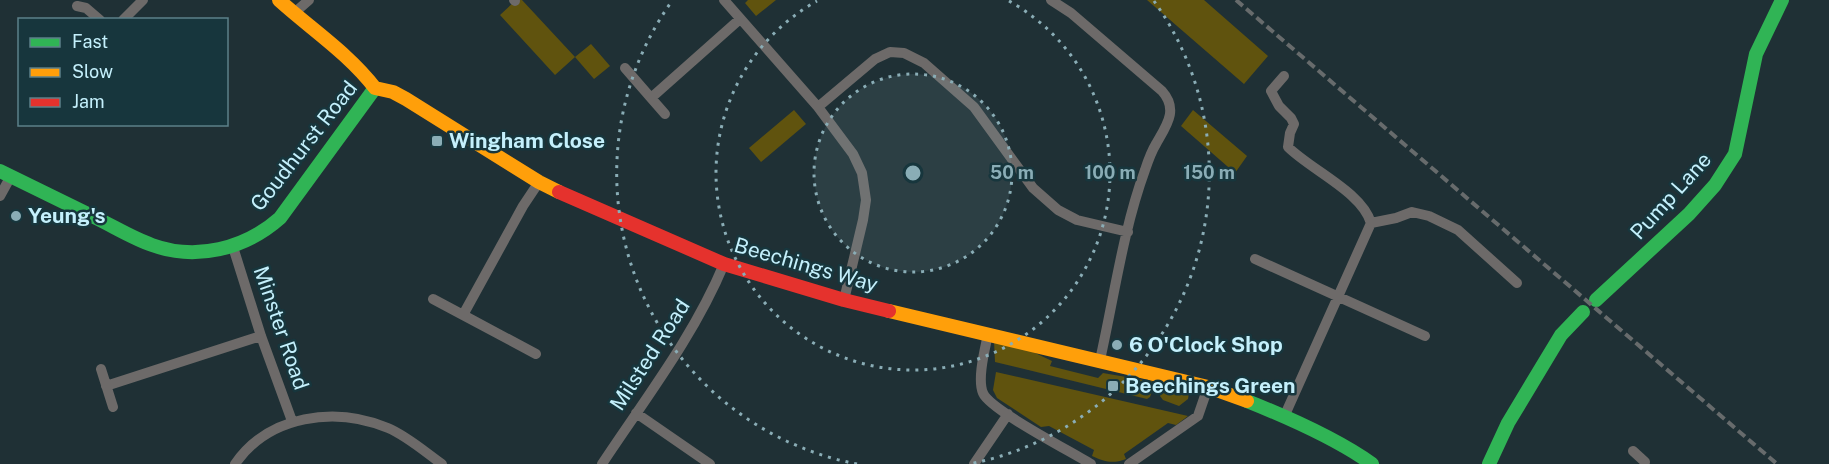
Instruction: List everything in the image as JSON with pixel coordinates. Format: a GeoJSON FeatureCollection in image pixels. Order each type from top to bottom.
{"type":"FeatureCollection","features":[{"type":"Feature","properties":{"kind":"street"},"geometry":{"type":"LineString","coordinates":[[125,18],[143,0]]}},
{"type":"Feature","properties":{"kind":"street"},"geometry":{"type":"LineString","coordinates":[[279,0],[364,71],[375,88]]}},
{"type":"Feature","properties":{"kind":"street"},"geometry":{"type":"LineString","coordinates":[[293,14],[309,0]]}},
{"type":"Feature","properties":{"kind":"street"},"geometry":{"type":"LineString","coordinates":[[724,0],[818,107],[853,154],[862,173],[866,200],[844,300]]}},
{"type":"Feature","properties":{"kind":"street"},"geometry":{"type":"LineString","coordinates":[[1051,0],[1080,21],[1162,91],[1168,99],[1171,111],[1169,124],[1150,155],[1128,232],[1100,360]]}},
{"type":"Feature","properties":{"kind":"street","name":"Pump Lane"},"geometry":{"type":"LineString","coordinates":[[1596,300],[1689,214],[1715,185],[1735,154],[1756,54],[1782,0]]}},
{"type":"Feature","properties":{"kind":"street"},"geometry":{"type":"LineString","coordinates":[[77,6],[86,8],[98,18]]}},
{"type":"Feature","properties":{"kind":"street"},"geometry":{"type":"LineString","coordinates":[[651,98],[741,20]]}},
{"type":"Feature","properties":{"kind":"street"},"geometry":{"type":"LineString","coordinates":[[818,107],[875,59],[890,52],[904,53],[924,63],[974,107],[1033,188],[1058,210],[1077,220],[1128,232]]}},
{"type":"Feature","properties":{"kind":"street"},"geometry":{"type":"LineString","coordinates":[[625,68],[665,114]]}},
{"type":"Feature","properties":{"kind":"street"},"geometry":{"type":"LineString","coordinates":[[1284,76],[1271,91],[1278,106],[1294,124],[1288,147],[1300,159],[1322,173],[1360,204],[1371,224],[1284,417]]}},
{"type":"Feature","properties":{"kind":"street","name":"Beechings Way"},"geometry":{"type":"LineString","coordinates":[[375,88],[393,92],[406,99],[539,182],[600,212],[724,264],[844,300],[1208,387],[1284,417],[1355,459],[1372,464]]}},
{"type":"Feature","properties":{"kind":"street","name":"Goudhurst Road"},"geometry":{"type":"LineString","coordinates":[[5,173],[158,247],[199,252],[233,247],[268,228],[279,218],[375,88]]}},
{"type":"Feature","properties":{"kind":"street"},"geometry":{"type":"LineString","coordinates":[[0,196],[5,173]]}},
{"type":"Feature","properties":{"kind":"street"},"geometry":{"type":"LineString","coordinates":[[463,315],[523,206],[539,182]]}},
{"type":"Feature","properties":{"kind":"street"},"geometry":{"type":"LineString","coordinates":[[1371,224],[1412,212],[1429,216],[1458,230],[1517,283]]}},
{"type":"Feature","properties":{"kind":"street","name":"Minster Road"},"geometry":{"type":"LineString","coordinates":[[233,247],[261,336],[292,422]]}},
{"type":"Feature","properties":{"kind":"street"},"geometry":{"type":"LineString","coordinates":[[1255,259],[1425,336]]}},
{"type":"Feature","properties":{"kind":"street","name":"Milsted Road"},"geometry":{"type":"LineString","coordinates":[[602,464],[695,324],[724,264]]}},
{"type":"Feature","properties":{"kind":"street"},"geometry":{"type":"LineString","coordinates":[[433,298],[536,354]]}},
{"type":"Feature","properties":{"kind":"street"},"geometry":{"type":"LineString","coordinates":[[1489,464],[1508,423],[1561,335],[1583,312]]}},
{"type":"Feature","properties":{"kind":"street"},"geometry":{"type":"LineString","coordinates":[[988,334],[981,381],[983,394],[990,402],[1008,414],[1091,464]]}},
{"type":"Feature","properties":{"kind":"street"},"geometry":{"type":"LineString","coordinates":[[106,386],[261,336]]}},
{"type":"Feature","properties":{"kind":"street"},"geometry":{"type":"LineString","coordinates":[[101,369],[113,407]]}},
{"type":"Feature","properties":{"kind":"street"},"geometry":{"type":"LineString","coordinates":[[1129,464],[1198,416],[1208,387]]}},
{"type":"Feature","properties":{"kind":"street"},"geometry":{"type":"LineString","coordinates":[[636,413],[710,464]]}},
{"type":"Feature","properties":{"kind":"street"},"geometry":{"type":"LineString","coordinates":[[974,464],[1008,414]]}},
{"type":"Feature","properties":{"kind":"street"},"geometry":{"type":"LineString","coordinates":[[235,464],[242,453],[263,436],[292,422],[323,416],[357,418],[390,429],[442,464]]}},
{"type":"Feature","properties":{"kind":"shaded area"},"geometry":{"type":"Polygon","coordinates":[[[516,0],[522,0],[575,57],[555,75],[500,15],[516,0]]]}},
{"type":"Feature","properties":{"kind":"shaded area"},"geometry":{"type":"Polygon","coordinates":[[[748,0],[776,0],[756,16],[745,3],[748,0]]]}},
{"type":"Feature","properties":{"kind":"shaded area"},"geometry":{"type":"Polygon","coordinates":[[[1147,0],[1204,0],[1268,56],[1244,84],[1147,0]]]}},
{"type":"Feature","properties":{"kind":"shaded area"},"geometry":{"type":"Polygon","coordinates":[[[591,44],[610,66],[594,79],[575,57],[591,44]]]}},
{"type":"Feature","properties":{"kind":"shaded area"},"geometry":{"type":"Polygon","coordinates":[[[794,110],[806,124],[761,162],[749,148],[794,110]]]}},
{"type":"Feature","properties":{"kind":"shaded area"},"geometry":{"type":"Polygon","coordinates":[[[1193,110],[1247,156],[1235,173],[1181,126],[1193,110]]]}},
{"type":"Feature","properties":{"kind":"shaded area"},"geometry":{"type":"Polygon","coordinates":[[[994,341],[1031,351],[1052,361],[1050,366],[1098,378],[1103,373],[1155,382],[1150,397],[1147,399],[995,362],[994,341]]]}},
{"type":"Feature","properties":{"kind":"shaded area"},"geometry":{"type":"Polygon","coordinates":[[[996,372],[1188,416],[1176,425],[1168,423],[1124,454],[1126,459],[1105,461],[1092,456],[1094,450],[1049,426],[1041,427],[997,398],[993,390],[996,372]]]}},
{"type":"Feature","properties":{"kind":"shaded area"},"geometry":{"type":"Polygon","coordinates":[[[1164,383],[1188,390],[1188,399],[1179,406],[1163,400],[1160,396],[1164,383]]]}},
{"type":"Feature","properties":{"kind":"railway"},"geometry":{"type":"LineString","coordinates":[[1236,0],[1777,464]]}},
{"type":"Feature","properties":{"kind":"traffic: fast"},"geometry":{"type":"LineString","coordinates":[[1596,300],[1689,214],[1715,185],[1735,154],[1756,54],[1782,0]]}},
{"type":"Feature","properties":{"kind":"traffic: fast"},"geometry":{"type":"LineString","coordinates":[[0,171],[152,245],[186,252],[219,249],[251,238],[280,218],[375,88]]}},
{"type":"Feature","properties":{"kind":"traffic: fast"},"geometry":{"type":"LineString","coordinates":[[1489,464],[1508,423],[1561,335],[1583,312]]}},
{"type":"Feature","properties":{"kind":"traffic: fast"},"geometry":{"type":"LineString","coordinates":[[1247,401],[1328,437],[1372,464]]}},
{"type":"Feature","properties":{"kind":"traffic: slow"},"geometry":{"type":"LineString","coordinates":[[279,0],[341,52],[375,88],[393,92],[406,99],[539,182],[559,192]]}},
{"type":"Feature","properties":{"kind":"traffic: slow"},"geometry":{"type":"LineString","coordinates":[[889,311],[1208,387],[1247,401]]}},
{"type":"Feature","properties":{"kind":"traffic: jam"},"geometry":{"type":"LineString","coordinates":[[559,192],[724,264],[889,311]]}},
{"type":"Feature","properties":{"kind":"place","name":"Wingham Close"},"geometry":{"type":"Point","coordinates":[437,141]}},
{"type":"Feature","properties":{"kind":"place","name":"Yeung's"},"geometry":{"type":"Point","coordinates":[16,216]}},
{"type":"Feature","properties":{"kind":"place","name":"6 O'Clock Shop"},"geometry":{"type":"Point","coordinates":[1117,345]}},
{"type":"Feature","properties":{"kind":"place","name":"Beechings Green"},"geometry":{"type":"Point","coordinates":[1113,386]}}]}
